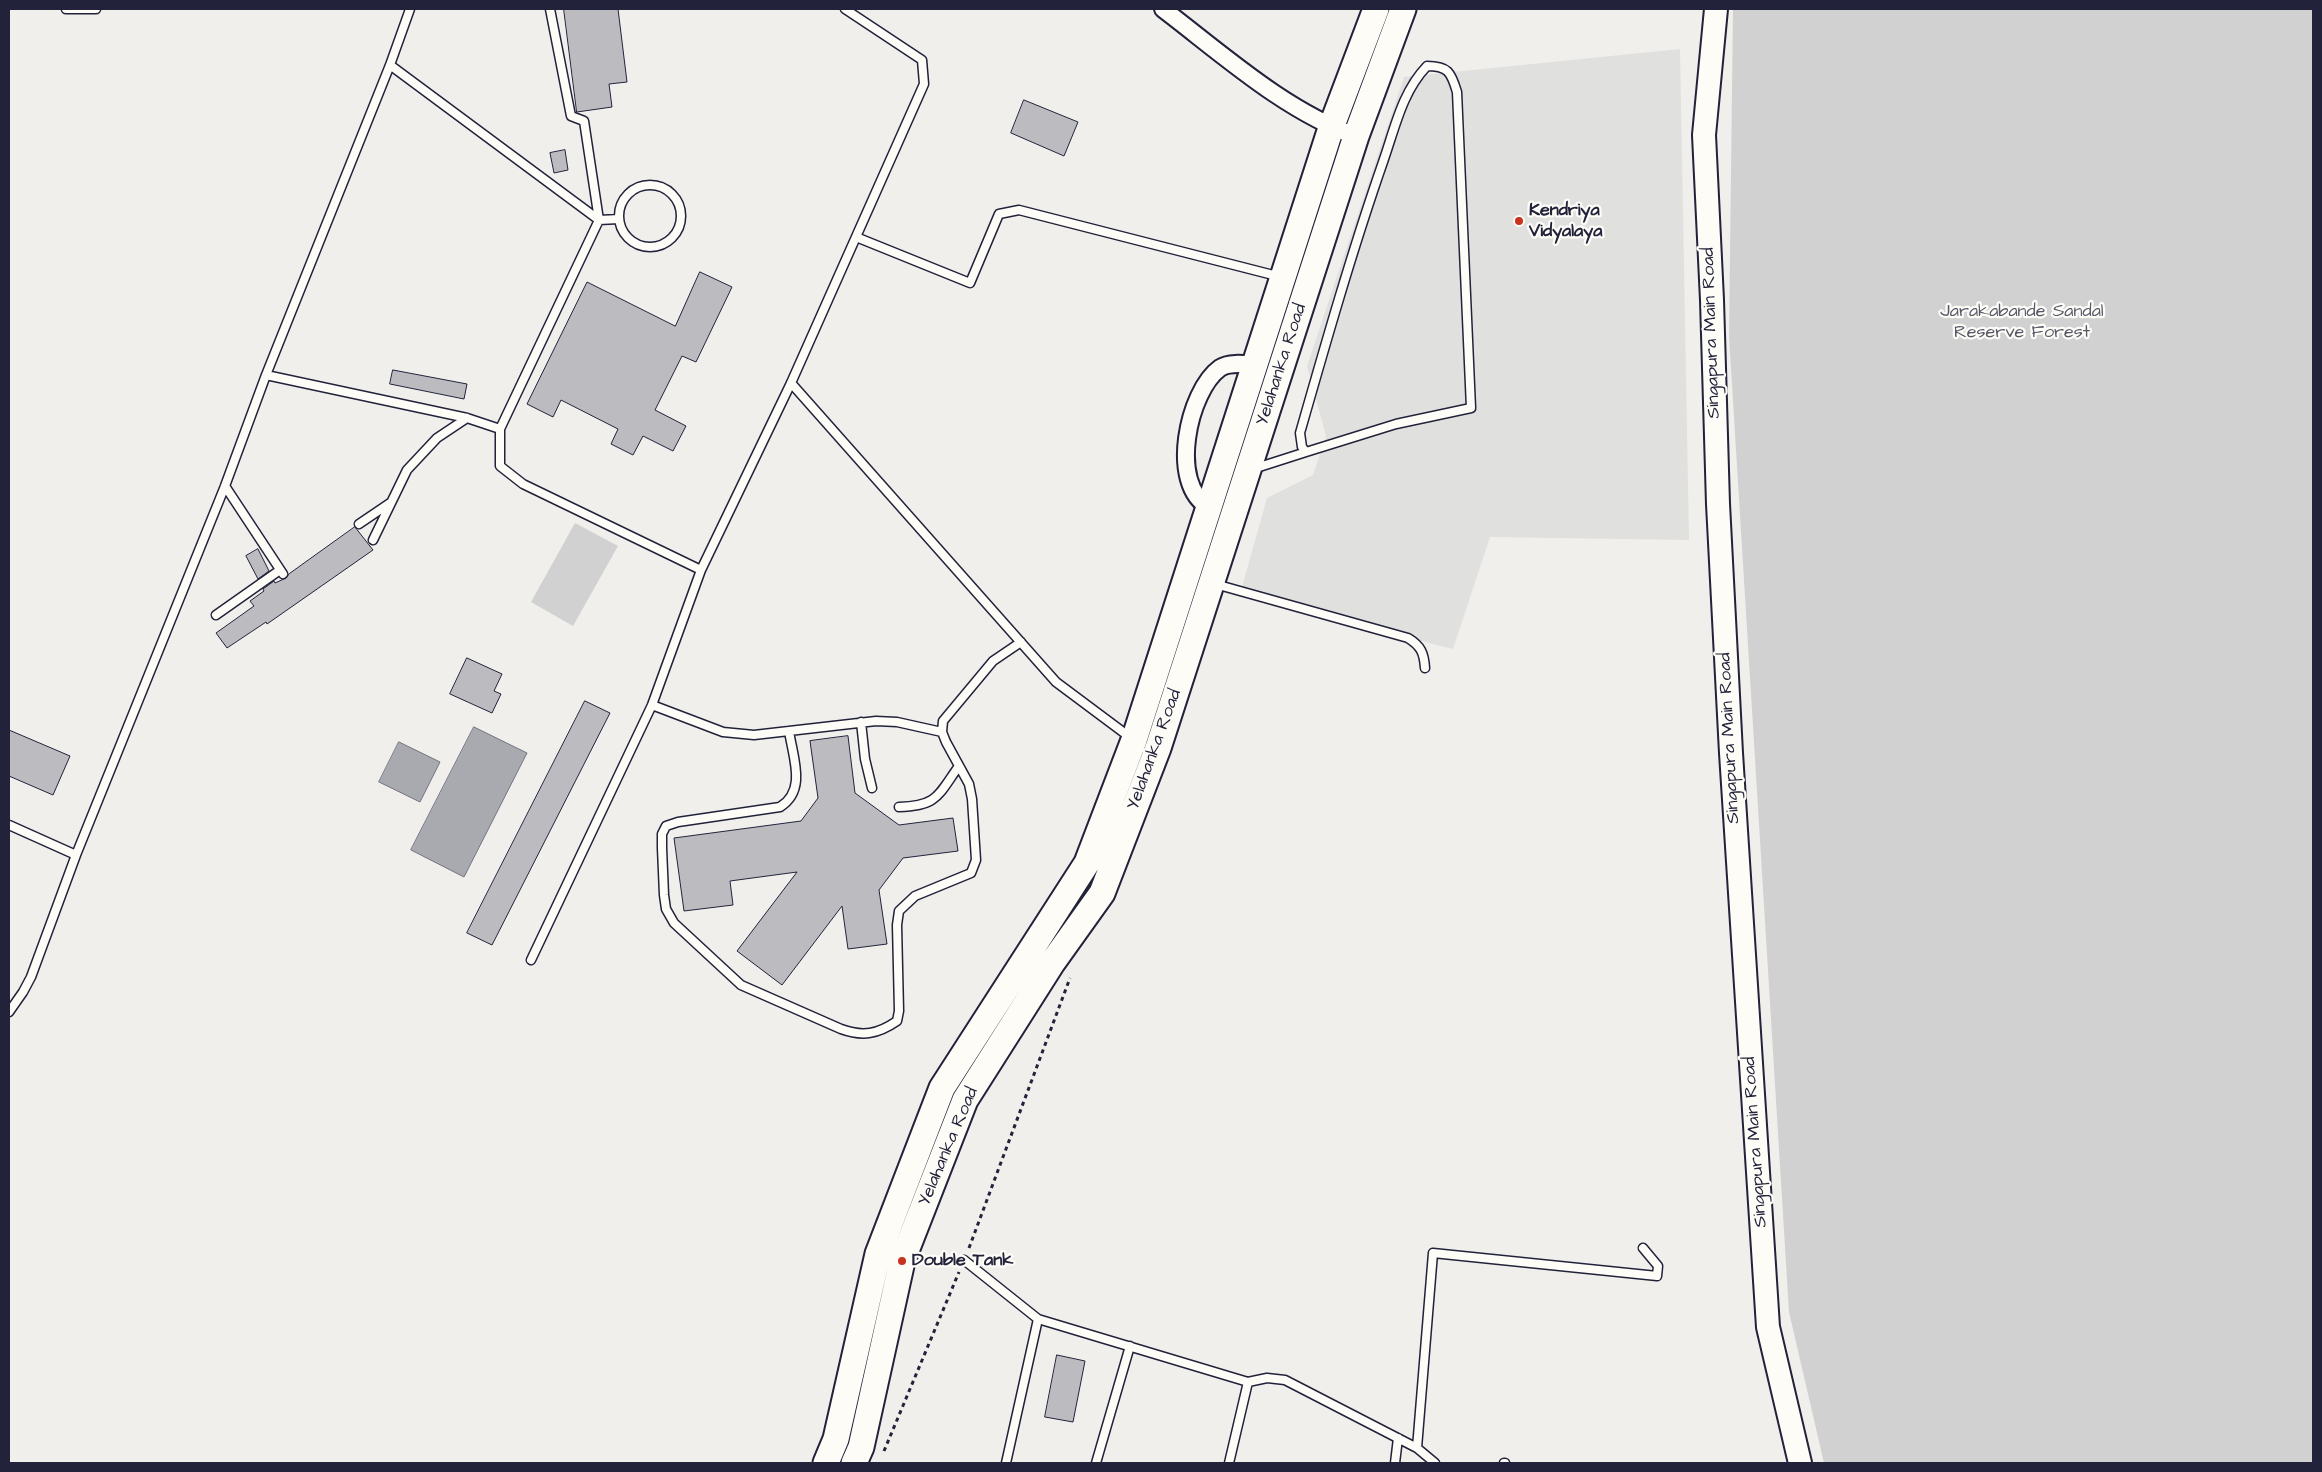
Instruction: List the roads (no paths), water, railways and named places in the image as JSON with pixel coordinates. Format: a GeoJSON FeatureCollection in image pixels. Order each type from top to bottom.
{"type":"FeatureCollection","features":[{"type":"Feature","properties":{"kind":"main road","name":"Yelahanka Road"},"geometry":{"type":"LineString","coordinates":[[854,1463],[861,1447],[902,1261],[965,1100],[1052,963],[1102,893],[1146,744],[1209,507],[1331,128],[1376,9]]}},
{"type":"Feature","properties":{"kind":"main road","name":"Yelahanka Road"},"geometry":{"type":"LineString","coordinates":[[826,1463],[836,1439],[878,1254],[942,1088],[1086,863],[1146,744],[1212,583],[1356,136],[1403,9]]}},
{"type":"Feature","properties":{"kind":"street"},"geometry":{"type":"LineString","coordinates":[[1163,9],[1269,89],[1331,128],[1356,136]]}},
{"type":"Feature","properties":{"kind":"street","name":"Singapura Main Road"},"geometry":{"type":"LineString","coordinates":[[1716,9],[1704,135],[1712,300],[1718,504],[1731,753],[1768,1327],[1800,1463]]}},
{"type":"Feature","properties":{"kind":"street"},"geometry":{"type":"LineString","coordinates":[[1209,507],[1201,502],[1196,495],[1186,470],[1185,451],[1195,413],[1208,382],[1221,367],[1235,364],[1254,365]]}},
{"type":"Feature","properties":{"kind":"lane"},"geometry":{"type":"LineString","coordinates":[[66,9],[96,9]]}},
{"type":"Feature","properties":{"kind":"lane"},"geometry":{"type":"LineString","coordinates":[[10,1009],[31,977],[76,855],[225,486],[266,375],[390,65],[410,9]]}},
{"type":"Feature","properties":{"kind":"lane"},"geometry":{"type":"LineString","coordinates":[[550,9],[571,116],[584,121],[599,220],[500,428],[500,466],[523,484],[701,570]]}},
{"type":"Feature","properties":{"kind":"lane"},"geometry":{"type":"LineString","coordinates":[[531,960],[652,705],[701,570],[791,383],[924,84],[922,60],[845,9]]}},
{"type":"Feature","properties":{"kind":"lane"},"geometry":{"type":"LineString","coordinates":[[390,65],[599,220],[619,219]]}},
{"type":"Feature","properties":{"kind":"lane"},"geometry":{"type":"LineString","coordinates":[[1248,470],[1306,452],[1396,424],[1471,408],[1457,92],[1452,75],[1440,66],[1427,66],[1414,79],[1402,104],[1359,229],[1300,433],[1302,447],[1306,452]]}},
{"type":"Feature","properties":{"kind":"lane"},"geometry":{"type":"LineString","coordinates":[[648,185],[667,190],[680,206],[680,226],[675,236],[667,243],[647,248],[627,238],[621,230],[619,219],[623,200],[630,192],[648,185]]}},
{"type":"Feature","properties":{"kind":"lane"},"geometry":{"type":"LineString","coordinates":[[856,237],[970,283],[999,214],[1019,210],[1283,277]]}},
{"type":"Feature","properties":{"kind":"lane"},"geometry":{"type":"LineString","coordinates":[[266,375],[467,418],[500,428]]}},
{"type":"Feature","properties":{"kind":"lane"},"geometry":{"type":"LineString","coordinates":[[791,383],[1056,682],[1146,744]]}},
{"type":"Feature","properties":{"kind":"lane"},"geometry":{"type":"LineString","coordinates":[[373,540],[407,470],[437,438],[467,418]]}},
{"type":"Feature","properties":{"kind":"lane"},"geometry":{"type":"LineString","coordinates":[[216,615],[281,572],[225,486]]}},
{"type":"Feature","properties":{"kind":"lane"},"geometry":{"type":"LineString","coordinates":[[359,524],[392,502]]}},
{"type":"Feature","properties":{"kind":"lane"},"geometry":{"type":"LineString","coordinates":[[1212,583],[1408,638],[1418,644],[1422,650],[1425,668]]}},
{"type":"Feature","properties":{"kind":"lane"},"geometry":{"type":"LineString","coordinates":[[788,731],[796,778],[795,793],[788,802],[769,810],[678,822],[666,826],[662,834],[662,848],[666,909],[674,923],[741,985],[855,1034],[868,1034],[885,1029],[897,1021],[899,1011],[897,925],[899,911],[914,896],[971,873],[976,860],[972,799],[969,784],[942,732],[943,721],[993,661],[1021,642]]}},
{"type":"Feature","properties":{"kind":"lane"},"geometry":{"type":"LineString","coordinates":[[652,705],[723,732],[754,735],[861,722],[897,722],[942,732]]}},
{"type":"Feature","properties":{"kind":"lane"},"geometry":{"type":"LineString","coordinates":[[861,722],[864,759],[872,788]]}},
{"type":"Feature","properties":{"kind":"lane"},"geometry":{"type":"LineString","coordinates":[[899,807],[929,804],[959,766]]}},
{"type":"Feature","properties":{"kind":"lane"},"geometry":{"type":"LineString","coordinates":[[9,825],[76,855]]}},
{"type":"Feature","properties":{"kind":"lane"},"geometry":{"type":"LineString","coordinates":[[1417,1448],[1433,1253],[1657,1276],[1658,1266],[1642,1248]]}},
{"type":"Feature","properties":{"kind":"lane"},"geometry":{"type":"LineString","coordinates":[[964,1260],[1038,1319],[1248,1382],[1267,1378],[1285,1380],[1417,1448],[1435,1463]]}},
{"type":"Feature","properties":{"kind":"lane"},"geometry":{"type":"LineString","coordinates":[[1006,1463],[1038,1319]]}},
{"type":"Feature","properties":{"kind":"lane"},"geometry":{"type":"LineString","coordinates":[[1096,1463],[1130,1346]]}},
{"type":"Feature","properties":{"kind":"lane"},"geometry":{"type":"LineString","coordinates":[[1229,1463],[1248,1382]]}},
{"type":"Feature","properties":{"kind":"lane"},"geometry":{"type":"LineString","coordinates":[[1395,1463],[1398,1438]]}},
{"type":"Feature","properties":{"kind":"place","name":"Kendriya Vidyalaya"},"geometry":{"type":"Point","coordinates":[1519,221]}},
{"type":"Feature","properties":{"kind":"place","name":"Double Tank"},"geometry":{"type":"Point","coordinates":[902,1261]}},
{"type":"Feature","properties":{"kind":"park label","name":"Jarakabande Sandal Reserve Forest"},"geometry":{"type":"Point","coordinates":[2022,322]}}]}
